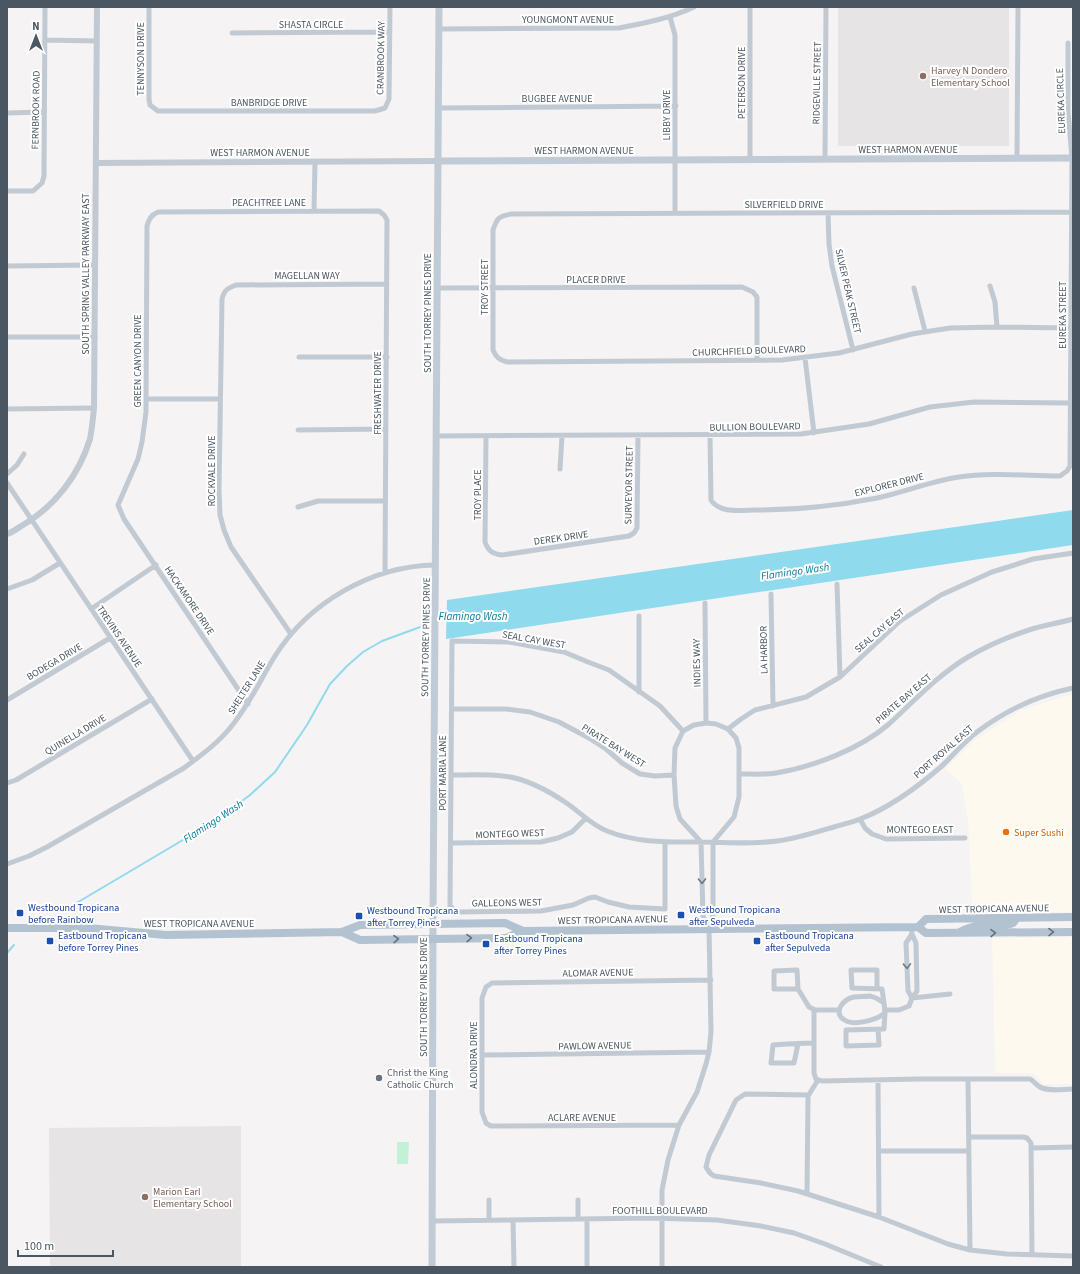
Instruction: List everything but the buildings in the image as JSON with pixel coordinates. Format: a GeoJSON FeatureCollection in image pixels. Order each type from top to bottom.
{"type":"FeatureCollection","features":[{"type":"Feature","properties":{"kind":"main road","name":"SOUTH TORREY PINES DRIVE"},"geometry":{"type":"LineString","coordinates":[[432,1267],[439,7]]}},
{"type":"Feature","properties":{"kind":"main road","name":"WEST HARMON AVENUE"},"geometry":{"type":"LineString","coordinates":[[439,161],[1073,158]]}},
{"type":"Feature","properties":{"kind":"main road","name":"WEST TROPICANA AVENUE"},"geometry":{"type":"LineString","coordinates":[[914,929],[926,919],[1073,917]]}},
{"type":"Feature","properties":{"kind":"main road"},"geometry":{"type":"LineString","coordinates":[[957,933],[974,926],[1010,924],[1017,918]]}},
{"type":"Feature","properties":{"kind":"main road","name":"WEST TROPICANA AVENUE"},"geometry":{"type":"LineString","coordinates":[[11,928],[88,928],[166,934],[342,932],[360,925],[505,923],[523,931]]}},
{"type":"Feature","properties":{"kind":"main road","name":"WEST TROPICANA AVENUE"},"geometry":{"type":"LineString","coordinates":[[342,932],[360,940],[506,938],[523,931],[709,928],[914,929],[926,933],[1073,932]]}},
{"type":"Feature","properties":{"kind":"street","name":"FERNBROOK ROAD"},"geometry":{"type":"LineString","coordinates":[[7,191],[33,190],[38,188],[42,183],[44,176],[45,7]]}},
{"type":"Feature","properties":{"kind":"street","name":"SOUTH SPRING VALLEY PARKWAY EAST"},"geometry":{"type":"LineString","coordinates":[[7,534],[43,512],[55,500],[72,477],[90,438],[94,408],[98,7]]}},
{"type":"Feature","properties":{"kind":"street","name":"TENNYSON DRIVE"},"geometry":{"type":"LineString","coordinates":[[149,7],[149,99],[150,105],[153,109]]}},
{"type":"Feature","properties":{"kind":"street","name":"CRANBROOK WAY"},"geometry":{"type":"LineString","coordinates":[[385,108],[389,99],[390,7]]}},
{"type":"Feature","properties":{"kind":"street","name":"YOUNGMONT AVENUE"},"geometry":{"type":"LineString","coordinates":[[439,29],[619,28],[670,17],[694,7]]}},
{"type":"Feature","properties":{"kind":"street","name":"PETERSON DRIVE"},"geometry":{"type":"LineString","coordinates":[[750,7],[750,160]]}},
{"type":"Feature","properties":{"kind":"street","name":"RIDGEVILLE STREET"},"geometry":{"type":"LineString","coordinates":[[825,159],[826,7]]}},
{"type":"Feature","properties":{"kind":"street"},"geometry":{"type":"LineString","coordinates":[[1017,158],[1018,7]]}},
{"type":"Feature","properties":{"kind":"street","name":"LIBBY DRIVE"},"geometry":{"type":"LineString","coordinates":[[670,17],[675,35],[675,214]]}},
{"type":"Feature","properties":{"kind":"street","name":"SHASTA CIRCLE"},"geometry":{"type":"LineString","coordinates":[[232,33],[389,32]]}},
{"type":"Feature","properties":{"kind":"street"},"geometry":{"type":"LineString","coordinates":[[45,40],[97,41]]}},
{"type":"Feature","properties":{"kind":"street","name":"EUREKA CIRCLE"},"geometry":{"type":"LineString","coordinates":[[1068,43],[1068,111],[1073,158]]}},
{"type":"Feature","properties":{"kind":"street","name":"BUGBEE AVENUE"},"geometry":{"type":"LineString","coordinates":[[439,108],[676,106]]}},
{"type":"Feature","properties":{"kind":"street","name":"BANBRIDGE DRIVE"},"geometry":{"type":"LineString","coordinates":[[153,109],[158,111],[375,111],[385,108]]}},
{"type":"Feature","properties":{"kind":"street"},"geometry":{"type":"LineString","coordinates":[[7,112],[44,112]]}},
{"type":"Feature","properties":{"kind":"street","name":"EUREKA STREET"},"geometry":{"type":"LineString","coordinates":[[1067,471],[1070,466],[1073,158]]}},
{"type":"Feature","properties":{"kind":"street","name":"WEST HARMON AVENUE"},"geometry":{"type":"LineString","coordinates":[[96,163],[439,161]]}},
{"type":"Feature","properties":{"kind":"street"},"geometry":{"type":"LineString","coordinates":[[314,211],[315,162]]}},
{"type":"Feature","properties":{"kind":"street","name":"PEACHTREE LANE"},"geometry":{"type":"LineString","coordinates":[[153,214],[158,212],[379,211],[384,215]]}},
{"type":"Feature","properties":{"kind":"street","name":"SILVERFIELD DRIVE"},"geometry":{"type":"LineString","coordinates":[[497,219],[503,215],[511,214],[1072,212]]}},
{"type":"Feature","properties":{"kind":"street","name":"SILVER PEAK STREET"},"geometry":{"type":"LineString","coordinates":[[828,213],[829,244],[832,266],[853,350]]}},
{"type":"Feature","properties":{"kind":"street","name":"GREEN CANYON DRIVE"},"geometry":{"type":"LineString","coordinates":[[118,505],[138,459],[146,412],[147,226],[153,214]]}},
{"type":"Feature","properties":{"kind":"street","name":"FRESHWATER DRIVE"},"geometry":{"type":"LineString","coordinates":[[384,215],[387,220],[385,573]]}},
{"type":"Feature","properties":{"kind":"street","name":"TROY STREET"},"geometry":{"type":"LineString","coordinates":[[495,356],[493,350],[492,288],[493,230],[497,219]]}},
{"type":"Feature","properties":{"kind":"street"},"geometry":{"type":"LineString","coordinates":[[7,266],[96,265]]}},
{"type":"Feature","properties":{"kind":"street","name":"MAGELLAN WAY"},"geometry":{"type":"LineString","coordinates":[[227,288],[236,285],[387,284]]}},
{"type":"Feature","properties":{"kind":"street"},"geometry":{"type":"LineString","coordinates":[[990,286],[995,302],[996,327]]}},
{"type":"Feature","properties":{"kind":"street","name":"PLACER DRIVE"},"geometry":{"type":"LineString","coordinates":[[437,288],[742,287],[753,292],[757,297],[757,360]]}},
{"type":"Feature","properties":{"kind":"street","name":"ROCKVALE DRIVE"},"geometry":{"type":"LineString","coordinates":[[227,288],[222,299],[219,504],[224,530],[231,547],[240,562],[292,634]]}},
{"type":"Feature","properties":{"kind":"street"},"geometry":{"type":"LineString","coordinates":[[914,288],[925,331]]}},
{"type":"Feature","properties":{"kind":"street","name":"CHURCHFIELD BOULEVARD"},"geometry":{"type":"LineString","coordinates":[[495,356],[501,361],[507,362],[782,360],[839,354],[912,334],[950,328],[1072,328]]}},
{"type":"Feature","properties":{"kind":"street"},"geometry":{"type":"LineString","coordinates":[[7,337],[95,337]]}},
{"type":"Feature","properties":{"kind":"street"},"geometry":{"type":"LineString","coordinates":[[299,357],[387,357]]}},
{"type":"Feature","properties":{"kind":"street"},"geometry":{"type":"LineString","coordinates":[[805,358],[814,433]]}},
{"type":"Feature","properties":{"kind":"street"},"geometry":{"type":"LineString","coordinates":[[146,399],[220,399]]}},
{"type":"Feature","properties":{"kind":"street","name":"BULLION BOULEVARD"},"geometry":{"type":"LineString","coordinates":[[436,436],[710,436],[802,434],[869,424],[930,407],[974,402],[1070,403]]}},
{"type":"Feature","properties":{"kind":"street"},"geometry":{"type":"LineString","coordinates":[[7,409],[94,408]]}},
{"type":"Feature","properties":{"kind":"street"},"geometry":{"type":"LineString","coordinates":[[298,430],[386,429]]}},
{"type":"Feature","properties":{"kind":"street"},"geometry":{"type":"LineString","coordinates":[[560,469],[562,436]]}},
{"type":"Feature","properties":{"kind":"street","name":"SURVEYOR STREET"},"geometry":{"type":"LineString","coordinates":[[634,533],[638,528],[638,436]]}},
{"type":"Feature","properties":{"kind":"street","name":"EXPLORER DRIVE"},"geometry":{"type":"LineString","coordinates":[[710,436],[711,500],[714,505],[725,510],[774,510],[846,504],[938,481],[961,477],[983,475],[1060,476],[1067,471]]}},
{"type":"Feature","properties":{"kind":"street","name":"TROY PLACE"},"geometry":{"type":"LineString","coordinates":[[486,437],[485,542],[491,552]]}},
{"type":"Feature","properties":{"kind":"street"},"geometry":{"type":"LineString","coordinates":[[7,474],[17,465],[24,454]]}},
{"type":"Feature","properties":{"kind":"street","name":"TREVINS AVENUE"},"geometry":{"type":"LineString","coordinates":[[7,483],[193,761]]}},
{"type":"Feature","properties":{"kind":"street"},"geometry":{"type":"LineString","coordinates":[[298,507],[318,502],[385,501]]}},
{"type":"Feature","properties":{"kind":"street","name":"HACKAMORE DRIVE"},"geometry":{"type":"LineString","coordinates":[[118,505],[124,518],[248,704]]}},
{"type":"Feature","properties":{"kind":"street","name":"DEREK DRIVE"},"geometry":{"type":"LineString","coordinates":[[491,552],[502,555],[629,536],[634,533]]}},
{"type":"Feature","properties":{"kind":"street","name":"SEAL CAY EAST"},"geometry":{"type":"LineString","coordinates":[[728,729],[755,710],[806,697],[840,677],[900,621],[941,595],[992,572],[1033,559],[1073,553]]}},
{"type":"Feature","properties":{"kind":"street"},"geometry":{"type":"LineString","coordinates":[[7,589],[32,580],[60,563]]}},
{"type":"Feature","properties":{"kind":"street"},"geometry":{"type":"LineString","coordinates":[[91,609],[156,565]]}},
{"type":"Feature","properties":{"kind":"street","name":"SHELTER LANE"},"geometry":{"type":"LineString","coordinates":[[7,864],[29,856],[47,847],[184,768],[204,754],[230,729],[248,704],[276,655],[292,634],[328,601],[353,585],[385,573],[419,566],[436,565]]}},
{"type":"Feature","properties":{"kind":"street"},"geometry":{"type":"LineString","coordinates":[[837,584],[840,677]]}},
{"type":"Feature","properties":{"kind":"street","name":"LA HARBOR"},"geometry":{"type":"LineString","coordinates":[[771,594],[773,706]]}},
{"type":"Feature","properties":{"kind":"street","name":"INDIES WAY"},"geometry":{"type":"LineString","coordinates":[[705,603],[706,723]]}},
{"type":"Feature","properties":{"kind":"street"},"geometry":{"type":"LineString","coordinates":[[639,616],[639,692]]}},
{"type":"Feature","properties":{"kind":"street","name":"PIRATE BAY EAST"},"geometry":{"type":"LineString","coordinates":[[739,774],[775,773],[805,766],[831,757],[862,743],[887,725],[942,676],[967,658],[999,642],[1032,629],[1073,619]]}},
{"type":"Feature","properties":{"kind":"street","name":"BODEGA DRIVE"},"geometry":{"type":"LineString","coordinates":[[7,700],[110,638]]}},
{"type":"Feature","properties":{"kind":"street","name":"SEAL CAY WEST"},"geometry":{"type":"LineString","coordinates":[[452,641],[509,642],[564,652],[609,670],[660,706],[683,731]]}},
{"type":"Feature","properties":{"kind":"street","name":"PORT MARIA LANE"},"geometry":{"type":"LineString","coordinates":[[450,906],[452,641]]}},
{"type":"Feature","properties":{"kind":"street","name":"PORT ROYAL EAST"},"geometry":{"type":"LineString","coordinates":[[451,775],[504,776],[527,782],[551,793],[606,831],[625,838],[648,842],[751,842],[783,840],[860,819],[890,804],[942,766],[976,733],[1003,715],[1029,702],[1073,688]]}},
{"type":"Feature","properties":{"kind":"street","name":"QUINELLA DRIVE"},"geometry":{"type":"LineString","coordinates":[[7,784],[152,699]]}},
{"type":"Feature","properties":{"kind":"street","name":"PIRATE BAY WEST"},"geometry":{"type":"LineString","coordinates":[[452,709],[506,709],[530,712],[559,722],[589,738],[606,749],[622,763],[640,774],[655,776],[674,775]]}},
{"type":"Feature","properties":{"kind":"street"},"geometry":{"type":"LineString","coordinates":[[662,1267],[662,1190],[668,1160],[679,1125],[697,1092],[706,1064],[711,1032],[709,928],[713,915],[710,842],[734,817],[739,797],[739,748],[736,738],[728,729],[716,724],[706,723],[694,725],[683,731],[675,748],[674,775],[676,806],[680,819],[701,842],[703,916],[709,928]]}},
{"type":"Feature","properties":{"kind":"street","name":"MONTEGO WEST"},"geometry":{"type":"LineString","coordinates":[[451,843],[542,842],[558,838],[572,832],[586,818]]}},
{"type":"Feature","properties":{"kind":"street","name":"MONTEGO EAST"},"geometry":{"type":"LineString","coordinates":[[860,819],[865,828],[872,834],[886,839],[965,838]]}},
{"type":"Feature","properties":{"kind":"street","name":"GALLEONS WEST"},"geometry":{"type":"LineString","coordinates":[[450,906],[457,912],[541,911],[572,906],[589,898],[596,897],[608,902],[629,907],[665,909],[665,842]]}},
{"type":"Feature","properties":{"kind":"street"},"geometry":{"type":"LineString","coordinates":[[912,998],[908,991],[906,943],[914,929]]}},
{"type":"Feature","properties":{"kind":"street"},"geometry":{"type":"LineString","coordinates":[[884,1003],[876,998],[853,997],[843,1003],[839,1010],[839,1014],[844,1020],[849,1022],[868,1021],[879,1018],[885,1012],[899,1010],[909,1006],[917,991],[916,943],[914,929]]}},
{"type":"Feature","properties":{"kind":"street"},"geometry":{"type":"LineString","coordinates":[[798,989],[774,989],[774,971],[797,970],[798,989],[809,1007],[814,1010],[839,1010]]}},
{"type":"Feature","properties":{"kind":"street"},"geometry":{"type":"LineString","coordinates":[[877,988],[877,970],[852,970],[852,988],[882,989],[885,1012],[884,1028],[846,1030],[846,1046],[879,1045],[878,1029]]}},
{"type":"Feature","properties":{"kind":"street","name":"ALOMAR AVENUE"},"geometry":{"type":"LineString","coordinates":[[486,987],[492,983],[711,980]]}},
{"type":"Feature","properties":{"kind":"street","name":"ALONDRA DRIVE"},"geometry":{"type":"LineString","coordinates":[[486,987],[482,998],[482,1112],[486,1123]]}},
{"type":"Feature","properties":{"kind":"street"},"geometry":{"type":"LineString","coordinates":[[912,998],[950,994]]}},
{"type":"Feature","properties":{"kind":"street"},"geometry":{"type":"LineString","coordinates":[[814,1010],[814,1073],[816,1079],[818,1080],[1030,1079],[1034,1081],[1038,1087],[1045,1090],[1073,1089]]}},
{"type":"Feature","properties":{"kind":"street"},"geometry":{"type":"LineString","coordinates":[[798,1044],[794,1064],[771,1063],[773,1045],[814,1043]]}},
{"type":"Feature","properties":{"kind":"street","name":"PAWLOW AVENUE"},"geometry":{"type":"LineString","coordinates":[[482,1055],[708,1052]]}},
{"type":"Feature","properties":{"kind":"street"},"geometry":{"type":"LineString","coordinates":[[807,1193],[807,1101],[808,1095],[818,1080]]}},
{"type":"Feature","properties":{"kind":"street"},"geometry":{"type":"LineString","coordinates":[[878,1080],[879,1217]]}},
{"type":"Feature","properties":{"kind":"street"},"geometry":{"type":"LineString","coordinates":[[968,1080],[970,1250]]}},
{"type":"Feature","properties":{"kind":"street"},"geometry":{"type":"LineString","coordinates":[[808,1095],[745,1094],[736,1100],[710,1155],[706,1167],[710,1173],[714,1176],[761,1183],[807,1193],[879,1217],[948,1244],[970,1250],[1007,1254],[1073,1256]]}},
{"type":"Feature","properties":{"kind":"street","name":"ACLARE AVENUE"},"geometry":{"type":"LineString","coordinates":[[486,1123],[491,1126],[679,1125]]}},
{"type":"Feature","properties":{"kind":"street"},"geometry":{"type":"LineString","coordinates":[[969,1137],[1023,1137],[1027,1138],[1031,1143],[1032,1255]]}},
{"type":"Feature","properties":{"kind":"street"},"geometry":{"type":"LineString","coordinates":[[1031,1148],[1073,1147]]}},
{"type":"Feature","properties":{"kind":"street"},"geometry":{"type":"LineString","coordinates":[[879,1151],[969,1151]]}},
{"type":"Feature","properties":{"kind":"street"},"geometry":{"type":"LineString","coordinates":[[489,1200],[489,1220]]}},
{"type":"Feature","properties":{"kind":"street"},"geometry":{"type":"LineString","coordinates":[[578,1200],[578,1219]]}},
{"type":"Feature","properties":{"kind":"street","name":"FOOTHILL BOULEVARD"},"geometry":{"type":"LineString","coordinates":[[432,1221],[661,1218],[724,1220],[777,1229],[826,1244],[879,1267]]}},
{"type":"Feature","properties":{"kind":"street"},"geometry":{"type":"LineString","coordinates":[[587,1219],[587,1267]]}},
{"type":"Feature","properties":{"kind":"street"},"geometry":{"type":"LineString","coordinates":[[513,1220],[514,1267]]}},
{"type":"Feature","properties":{"kind":"shaded area","name":"Harvey N Dondero Elementary School"},"geometry":{"type":"Polygon","coordinates":[[[838,7],[1009,7],[1009,146],[838,146],[838,7]]]}},
{"type":"Feature","properties":{"kind":"shaded area"},"geometry":{"type":"Polygon","coordinates":[[[1073,694],[1073,912],[972,912],[968,818],[961,783],[945,769],[976,739],[1022,710],[1073,694]]]}},
{"type":"Feature","properties":{"kind":"shaded area"},"geometry":{"type":"Polygon","coordinates":[[[1073,937],[1073,1084],[1044,1084],[1033,1073],[995,1073],[992,938],[1073,937]]]}},
{"type":"Feature","properties":{"kind":"shaded area","name":"Marion Earl Elementary School"},"geometry":{"type":"Polygon","coordinates":[[[241,1126],[241,1267],[50,1267],[49,1128],[241,1126]]]}},
{"type":"Feature","properties":{"kind":"green space"},"geometry":{"type":"Polygon","coordinates":[[[397,1142],[409,1142],[408,1164],[397,1164],[397,1142]]]}},
{"type":"Feature","properties":{"kind":"water","name":"Flamingo Wash"},"geometry":{"type":"Polygon","coordinates":[[[1073,510],[1073,545],[446,639],[447,600],[1073,510]]]}},
{"type":"Feature","properties":{"kind":"waterway","name":"Flamingo Wash"},"geometry":{"type":"LineString","coordinates":[[63,911],[215,821],[250,795],[275,772],[307,725],[330,684],[347,666],[363,652],[382,641],[423,626]]}},
{"type":"Feature","properties":{"kind":"waterway","name":"Flamingo Wash"},"geometry":{"type":"LineString","coordinates":[[7,953],[14,945]]}},
{"type":"Feature","properties":{"kind":"place","name":"Harvey N Dondero Elementary School"},"geometry":{"type":"Point","coordinates":[923,76]}},
{"type":"Feature","properties":{"kind":"place","name":"Super Sushi"},"geometry":{"type":"Point","coordinates":[1006,832]}},
{"type":"Feature","properties":{"kind":"place","name":"Westbound Tropicana before Rainbow"},"geometry":{"type":"Point","coordinates":[20,913]}},
{"type":"Feature","properties":{"kind":"place","name":"Westbound Tropicana after Sepulveda"},"geometry":{"type":"Point","coordinates":[681,915]}},
{"type":"Feature","properties":{"kind":"place","name":"Westbound Tropicana after Torrey Pines"},"geometry":{"type":"Point","coordinates":[359,916]}},
{"type":"Feature","properties":{"kind":"place","name":"Eastbound Tropicana before Torrey Pines"},"geometry":{"type":"Point","coordinates":[50,941]}},
{"type":"Feature","properties":{"kind":"place","name":"Eastbound Tropicana after Sepulveda"},"geometry":{"type":"Point","coordinates":[757,941]}},
{"type":"Feature","properties":{"kind":"place","name":"Eastbound Tropicana after Torrey Pines"},"geometry":{"type":"Point","coordinates":[486,944]}},
{"type":"Feature","properties":{"kind":"place","name":"Christ the King Catholic Church"},"geometry":{"type":"Point","coordinates":[379,1078]}},
{"type":"Feature","properties":{"kind":"place","name":"Marion Earl Elementary School"},"geometry":{"type":"Point","coordinates":[145,1197]}}]}
